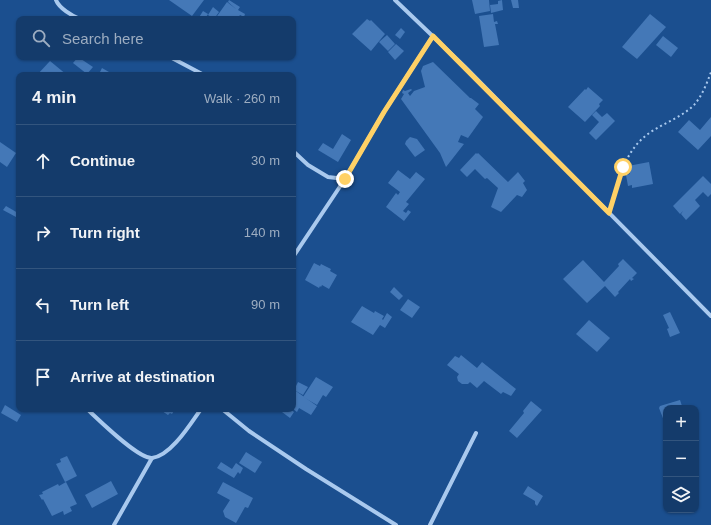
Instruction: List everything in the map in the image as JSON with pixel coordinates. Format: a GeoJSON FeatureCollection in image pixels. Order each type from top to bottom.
{"type":"FeatureCollection","features":[{"type":"Feature","properties":{"kind":"street"},"geometry":{"type":"LineString","coordinates":[[56,0],[57,4],[74,16]]}},
{"type":"Feature","properties":{"kind":"street"},"geometry":{"type":"LineString","coordinates":[[395,0],[433,36],[711,316]]}},
{"type":"Feature","properties":{"kind":"street"},"geometry":{"type":"LineString","coordinates":[[296,252],[345,179],[384,112],[433,36]]}},
{"type":"Feature","properties":{"kind":"street"},"geometry":{"type":"LineString","coordinates":[[176,60],[198,72]]}},
{"type":"Feature","properties":{"kind":"street"},"geometry":{"type":"LineString","coordinates":[[296,154],[308,165],[328,177],[345,179]]}},
{"type":"Feature","properties":{"kind":"street"},"geometry":{"type":"LineString","coordinates":[[90,412],[116,437],[145,457],[152,458],[164,453],[180,439],[199,412]]}},
{"type":"Feature","properties":{"kind":"street"},"geometry":{"type":"LineString","coordinates":[[226,412],[249,431],[306,469],[396,525]]}},
{"type":"Feature","properties":{"kind":"street"},"geometry":{"type":"LineString","coordinates":[[430,525],[476,433]]}},
{"type":"Feature","properties":{"kind":"street"},"geometry":{"type":"LineString","coordinates":[[114,525],[152,458]]}},
{"type":"Feature","properties":{"kind":"path"},"geometry":{"type":"LineString","coordinates":[[609,213],[623,167],[628,156],[639,142],[652,130],[689,110],[695,104],[705,88],[711,72]]}},
{"type":"Feature","properties":{"kind":"building"},"geometry":{"type":"Polygon","coordinates":[[[169,0],[204,0],[192,16],[169,0]]]}},
{"type":"Feature","properties":{"kind":"building"},"geometry":{"type":"Polygon","coordinates":[[[229,0],[240,7],[238,10],[245,14],[244,16],[217,16],[227,2],[236,9],[228,2],[229,0]]]}},
{"type":"Feature","properties":{"kind":"building"},"geometry":{"type":"Polygon","coordinates":[[[472,0],[489,0],[490,11],[475,14],[472,0]]]}},
{"type":"Feature","properties":{"kind":"building"},"geometry":{"type":"Polygon","coordinates":[[[502,0],[503,10],[491,13],[490,5],[498,4],[498,1],[502,0]]]}},
{"type":"Feature","properties":{"kind":"building"},"geometry":{"type":"Polygon","coordinates":[[[511,0],[518,0],[519,8],[513,8],[511,0]]]}},
{"type":"Feature","properties":{"kind":"building"},"geometry":{"type":"Polygon","coordinates":[[[213,7],[219,12],[216,16],[208,15],[213,7]]]}},
{"type":"Feature","properties":{"kind":"building"},"geometry":{"type":"Polygon","coordinates":[[[203,11],[208,14],[207,16],[200,16],[203,11]]]}},
{"type":"Feature","properties":{"kind":"building"},"geometry":{"type":"Polygon","coordinates":[[[493,14],[494,22],[497,21],[498,24],[495,24],[499,45],[484,47],[479,16],[493,14]]]}},
{"type":"Feature","properties":{"kind":"building"},"geometry":{"type":"Polygon","coordinates":[[[650,14],[666,27],[637,59],[622,47],[650,14]]]}},
{"type":"Feature","properties":{"kind":"building"},"geometry":{"type":"Polygon","coordinates":[[[367,19],[370,21],[371,20],[385,34],[371,51],[352,34],[367,19]]]}},
{"type":"Feature","properties":{"kind":"building"},"geometry":{"type":"Polygon","coordinates":[[[401,28],[405,32],[400,39],[395,35],[401,28]]]}},
{"type":"Feature","properties":{"kind":"building"},"geometry":{"type":"Polygon","coordinates":[[[387,35],[395,44],[388,51],[379,42],[387,35]]]}},
{"type":"Feature","properties":{"kind":"building"},"geometry":{"type":"Polygon","coordinates":[[[663,36],[678,48],[671,57],[656,45],[663,36]]]}},
{"type":"Feature","properties":{"kind":"building"},"geometry":{"type":"Polygon","coordinates":[[[396,44],[404,51],[395,60],[388,52],[396,44]]]}},
{"type":"Feature","properties":{"kind":"building"},"geometry":{"type":"Polygon","coordinates":[[[76,60],[82,60],[93,67],[89,72],[84,72],[73,63],[76,60]]]}},
{"type":"Feature","properties":{"kind":"building"},"geometry":{"type":"Polygon","coordinates":[[[50,61],[63,72],[40,72],[50,61]]]}},
{"type":"Feature","properties":{"kind":"building"},"geometry":{"type":"Polygon","coordinates":[[[433,62],[470,98],[479,104],[475,109],[483,117],[468,138],[461,135],[458,142],[464,144],[446,167],[440,153],[401,99],[404,94],[402,93],[403,90],[405,91],[411,89],[412,90],[408,93],[410,96],[414,91],[425,87],[421,71],[423,66],[433,62]]]}},
{"type":"Feature","properties":{"kind":"building"},"geometry":{"type":"Polygon","coordinates":[[[102,68],[109,72],[100,72],[102,68]]]}},
{"type":"Feature","properties":{"kind":"building"},"geometry":{"type":"Polygon","coordinates":[[[588,87],[603,100],[599,104],[600,106],[585,122],[568,107],[588,87]]]}},
{"type":"Feature","properties":{"kind":"building"},"geometry":{"type":"Polygon","coordinates":[[[596,111],[602,117],[607,113],[615,121],[596,140],[589,133],[599,122],[592,115],[596,111]]]}},
{"type":"Feature","properties":{"kind":"building"},"geometry":{"type":"Polygon","coordinates":[[[711,117],[711,136],[698,150],[678,132],[689,120],[700,130],[711,117]]]}},
{"type":"Feature","properties":{"kind":"building"},"geometry":{"type":"Polygon","coordinates":[[[342,134],[351,140],[338,162],[318,150],[323,143],[333,149],[342,134]]]}},
{"type":"Feature","properties":{"kind":"building"},"geometry":{"type":"Polygon","coordinates":[[[410,137],[417,139],[425,150],[415,157],[405,144],[410,137]]]}},
{"type":"Feature","properties":{"kind":"building"},"geometry":{"type":"Polygon","coordinates":[[[0,142],[16,153],[7,167],[0,162],[0,142]]]}},
{"type":"Feature","properties":{"kind":"building"},"geometry":{"type":"Polygon","coordinates":[[[476,153],[478,153],[508,182],[518,172],[525,181],[523,183],[527,190],[522,197],[517,195],[501,212],[491,207],[498,188],[487,178],[485,179],[475,169],[467,177],[460,170],[476,153]]]}},
{"type":"Feature","properties":{"kind":"building"},"geometry":{"type":"Polygon","coordinates":[[[649,162],[653,184],[632,188],[632,185],[628,186],[626,175],[630,174],[628,166],[649,162]]]}},
{"type":"Feature","properties":{"kind":"building"},"geometry":{"type":"Polygon","coordinates":[[[398,170],[410,179],[416,172],[425,179],[406,202],[409,204],[403,211],[406,213],[408,210],[411,212],[404,221],[386,207],[396,193],[398,195],[400,192],[388,183],[398,170]]]}},
{"type":"Feature","properties":{"kind":"building"},"geometry":{"type":"Polygon","coordinates":[[[703,176],[711,184],[711,194],[708,197],[703,192],[695,200],[700,206],[686,220],[681,214],[683,211],[680,214],[673,206],[703,176]]]}},
{"type":"Feature","properties":{"kind":"building"},"geometry":{"type":"Polygon","coordinates":[[[6,206],[16,212],[16,217],[3,210],[6,206]]]}},
{"type":"Feature","properties":{"kind":"building"},"geometry":{"type":"Polygon","coordinates":[[[623,259],[637,273],[632,278],[634,279],[631,281],[630,279],[615,297],[605,286],[587,303],[563,279],[583,260],[604,282],[619,266],[618,264],[623,259]]]}},
{"type":"Feature","properties":{"kind":"building"},"geometry":{"type":"Polygon","coordinates":[[[314,263],[320,266],[321,264],[331,269],[330,271],[337,275],[329,289],[322,285],[319,288],[305,280],[314,263]]]}},
{"type":"Feature","properties":{"kind":"building"},"geometry":{"type":"Polygon","coordinates":[[[394,287],[403,296],[399,300],[390,292],[394,287]]]}},
{"type":"Feature","properties":{"kind":"building"},"geometry":{"type":"Polygon","coordinates":[[[408,299],[420,307],[412,318],[400,310],[408,299]]]}},
{"type":"Feature","properties":{"kind":"building"},"geometry":{"type":"Polygon","coordinates":[[[362,306],[374,313],[375,311],[384,316],[382,319],[383,320],[387,313],[392,317],[385,328],[380,325],[373,335],[351,322],[362,306]]]}},
{"type":"Feature","properties":{"kind":"building"},"geometry":{"type":"Polygon","coordinates":[[[670,312],[680,333],[670,337],[667,329],[669,328],[663,315],[670,312]]]}},
{"type":"Feature","properties":{"kind":"building"},"geometry":{"type":"Polygon","coordinates":[[[589,320],[610,338],[597,352],[576,334],[589,320]]]}},
{"type":"Feature","properties":{"kind":"building"},"geometry":{"type":"Polygon","coordinates":[[[461,355],[477,368],[482,362],[516,389],[511,396],[503,392],[501,394],[484,381],[477,388],[470,382],[468,384],[462,384],[458,381],[457,377],[459,374],[447,365],[455,356],[459,358],[461,355]]]}},
{"type":"Feature","properties":{"kind":"building"},"geometry":{"type":"Polygon","coordinates":[[[316,377],[333,387],[326,397],[323,395],[317,405],[303,397],[316,377]]]}},
{"type":"Feature","properties":{"kind":"building"},"geometry":{"type":"Polygon","coordinates":[[[298,382],[308,387],[303,395],[296,391],[298,382]]]}},
{"type":"Feature","properties":{"kind":"building"},"geometry":{"type":"Polygon","coordinates":[[[296,391],[317,406],[311,415],[299,408],[297,412],[296,391]]]}},
{"type":"Feature","properties":{"kind":"building"},"geometry":{"type":"Polygon","coordinates":[[[680,400],[682,405],[663,405],[680,400]]]}},
{"type":"Feature","properties":{"kind":"building"},"geometry":{"type":"Polygon","coordinates":[[[531,401],[542,410],[517,438],[509,431],[524,413],[523,411],[531,401]]]}},
{"type":"Feature","properties":{"kind":"building"},"geometry":{"type":"Polygon","coordinates":[[[5,405],[21,415],[17,422],[1,413],[5,405]]]}},
{"type":"Feature","properties":{"kind":"building"},"geometry":{"type":"Polygon","coordinates":[[[663,405],[663,418],[659,408],[663,405]]]}},
{"type":"Feature","properties":{"kind":"building"},"geometry":{"type":"Polygon","coordinates":[[[164,412],[173,412],[172,414],[170,413],[168,415],[164,412]]]}},
{"type":"Feature","properties":{"kind":"building"},"geometry":{"type":"Polygon","coordinates":[[[282,412],[294,412],[290,418],[282,412]]]}},
{"type":"Feature","properties":{"kind":"building"},"geometry":{"type":"Polygon","coordinates":[[[246,452],[262,462],[255,473],[239,463],[246,452]]]}},
{"type":"Feature","properties":{"kind":"building"},"geometry":{"type":"Polygon","coordinates":[[[67,456],[77,476],[65,482],[56,464],[61,462],[60,459],[67,456]]]}},
{"type":"Feature","properties":{"kind":"building"},"geometry":{"type":"Polygon","coordinates":[[[221,462],[232,469],[236,463],[243,468],[240,474],[238,472],[234,478],[217,468],[221,462]]]}},
{"type":"Feature","properties":{"kind":"building"},"geometry":{"type":"Polygon","coordinates":[[[111,481],[118,494],[92,508],[85,495],[111,481]]]}},
{"type":"Feature","properties":{"kind":"building"},"geometry":{"type":"Polygon","coordinates":[[[66,482],[77,504],[70,507],[72,511],[64,515],[63,511],[52,516],[43,499],[42,500],[39,495],[58,484],[59,486],[66,482]]]}},
{"type":"Feature","properties":{"kind":"building"},"geometry":{"type":"Polygon","coordinates":[[[223,482],[253,498],[248,508],[245,507],[236,523],[225,517],[223,511],[230,500],[217,493],[223,482]]]}},
{"type":"Feature","properties":{"kind":"building"},"geometry":{"type":"Polygon","coordinates":[[[528,486],[543,496],[537,506],[535,501],[523,494],[528,486]]]}},
{"type":"Feature","properties":{"kind":"route"},"geometry":{"type":"LineString","coordinates":[[345,179],[384,112],[433,36],[609,213],[623,167]]}}]}
